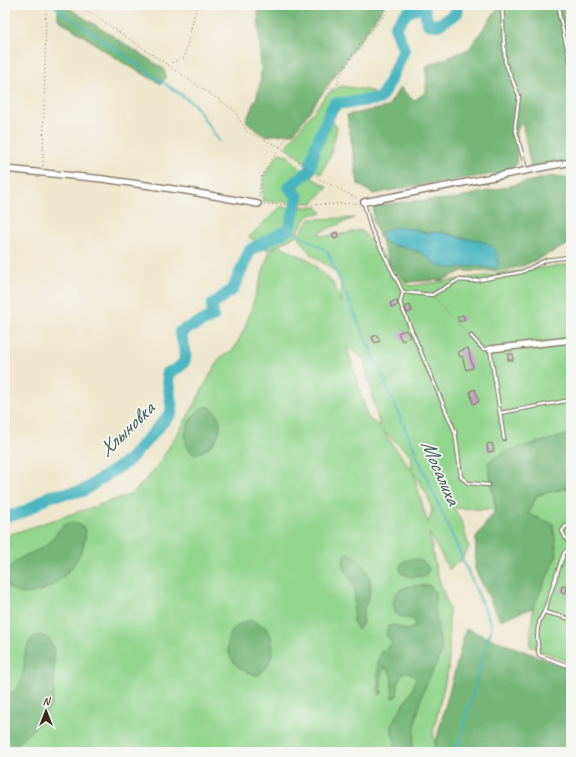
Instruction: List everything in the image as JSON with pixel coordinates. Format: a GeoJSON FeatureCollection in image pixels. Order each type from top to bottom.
{"type":"FeatureCollection","features":[{"type":"Feature","properties":{"kind":"street"},"geometry":{"type":"LineString","coordinates":[[364,202],[571,162]]}},
{"type":"Feature","properties":{"kind":"street"},"geometry":{"type":"LineString","coordinates":[[5,169],[118,181],[188,191],[258,204]]}},
{"type":"Feature","properties":{"kind":"street"},"geometry":{"type":"LineString","coordinates":[[490,349],[571,340]]}},
{"type":"Feature","properties":{"kind":"lane"},"geometry":{"type":"LineString","coordinates":[[502,5],[505,62],[519,96],[515,127],[526,171]]}},
{"type":"Feature","properties":{"kind":"lane"},"geometry":{"type":"LineString","coordinates":[[560,5],[559,14],[571,65]]}},
{"type":"Feature","properties":{"kind":"lane"},"geometry":{"type":"LineString","coordinates":[[364,202],[371,229],[403,292],[400,303],[455,432],[461,477],[468,483],[489,486]]}},
{"type":"Feature","properties":{"kind":"lane"},"geometry":{"type":"LineString","coordinates":[[403,292],[432,295],[458,280],[474,281],[522,272],[546,260],[569,257]]}},
{"type":"Feature","properties":{"kind":"lane"},"geometry":{"type":"LineString","coordinates":[[471,336],[483,350],[490,349],[504,439]]}},
{"type":"Feature","properties":{"kind":"lane"},"geometry":{"type":"LineString","coordinates":[[500,413],[571,400]]}},
{"type":"Feature","properties":{"kind":"lane"},"geometry":{"type":"LineString","coordinates":[[571,525],[566,526],[562,531],[570,548],[564,553],[544,612],[538,620],[537,639],[539,655],[571,666]]}},
{"type":"Feature","properties":{"kind":"lane"},"geometry":{"type":"LineString","coordinates":[[544,612],[571,619]]}},
{"type":"Feature","properties":{"kind":"path"},"geometry":{"type":"LineString","coordinates":[[41,173],[44,162],[46,5]]}},
{"type":"Feature","properties":{"kind":"path"},"geometry":{"type":"LineString","coordinates":[[79,5],[234,110],[247,132],[280,147],[320,179],[364,202]]}},
{"type":"Feature","properties":{"kind":"path"},"geometry":{"type":"LineString","coordinates":[[167,64],[184,58],[198,5]]}},
{"type":"Feature","properties":{"kind":"path"},"geometry":{"type":"LineString","coordinates":[[290,205],[258,204],[262,176],[280,147],[320,95],[329,88],[336,88],[344,67],[394,5]]}},
{"type":"Feature","properties":{"kind":"path"},"geometry":{"type":"LineString","coordinates":[[312,205],[364,202]]}},
{"type":"Feature","properties":{"kind":"path"},"geometry":{"type":"LineString","coordinates":[[432,295],[471,336]]}},
{"type":"Feature","properties":{"kind":"green space"},"geometry":{"type":"Polygon","coordinates":[[[58,5],[64,5],[164,69],[166,77],[161,84],[122,62],[58,19],[58,5]]]}},
{"type":"Feature","properties":{"kind":"green space"},"geometry":{"type":"Polygon","coordinates":[[[258,5],[385,5],[294,133],[264,136],[246,121],[257,96],[261,79],[258,5]]]}},
{"type":"Feature","properties":{"kind":"green space"},"geometry":{"type":"Polygon","coordinates":[[[500,5],[561,5],[566,23],[571,62],[571,160],[549,170],[531,168],[522,121],[517,131],[516,165],[507,172],[374,194],[358,184],[347,115],[388,107],[400,87],[414,101],[426,92],[427,66],[469,49],[500,5]]]}},
{"type":"Feature","properties":{"kind":"green space"},"geometry":{"type":"Polygon","coordinates":[[[561,5],[571,5],[571,41],[561,5]]]}},
{"type":"Feature","properties":{"kind":"green space"},"geometry":{"type":"Polygon","coordinates":[[[342,86],[372,91],[376,102],[339,109],[332,120],[337,128],[331,154],[321,174],[286,147],[327,94],[342,86]]]}},
{"type":"Feature","properties":{"kind":"green space"},"geometry":{"type":"Polygon","coordinates":[[[279,153],[287,155],[306,174],[327,187],[313,203],[262,201],[264,176],[279,153]]]}},
{"type":"Feature","properties":{"kind":"green space"},"geometry":{"type":"Polygon","coordinates":[[[552,176],[565,177],[571,181],[571,243],[523,266],[501,271],[462,271],[443,280],[408,282],[392,268],[373,221],[374,206],[410,201],[453,199],[552,176]],[[413,229],[389,244],[421,252],[435,264],[452,268],[476,266],[494,268],[478,240],[462,238],[441,232],[426,233],[413,229]]]}},
{"type":"Feature","properties":{"kind":"green space"},"geometry":{"type":"Polygon","coordinates":[[[280,207],[317,207],[322,213],[309,215],[294,237],[278,245],[309,260],[334,284],[341,303],[341,284],[339,277],[331,268],[307,250],[298,236],[310,219],[354,218],[320,232],[319,235],[333,236],[361,230],[410,286],[571,264],[571,436],[567,435],[488,462],[496,510],[456,508],[446,493],[463,525],[469,548],[460,561],[449,569],[429,533],[436,570],[449,609],[449,666],[433,732],[436,752],[5,752],[5,536],[132,494],[156,468],[184,423],[219,359],[234,349],[245,328],[269,253],[277,246],[268,250],[249,237],[280,207]],[[347,347],[368,418],[380,427],[363,358],[347,347]],[[382,430],[412,470],[411,455],[382,430]],[[413,472],[428,524],[432,510],[428,496],[413,472]]]}},
{"type":"Feature","properties":{"kind":"green space"},"geometry":{"type":"Polygon","coordinates":[[[207,406],[215,411],[219,418],[219,433],[215,441],[209,447],[202,452],[193,454],[188,448],[186,441],[185,434],[187,427],[195,414],[207,406]]]}},
{"type":"Feature","properties":{"kind":"green space"},"geometry":{"type":"Polygon","coordinates":[[[567,435],[571,436],[571,487],[537,495],[528,514],[553,524],[557,554],[533,608],[500,620],[475,569],[476,538],[496,509],[488,462],[509,450],[567,435]]]}},
{"type":"Feature","properties":{"kind":"green space"},"geometry":{"type":"Polygon","coordinates":[[[571,487],[571,663],[530,646],[533,608],[557,554],[528,514],[537,495],[571,487]]]}},
{"type":"Feature","properties":{"kind":"green space"},"geometry":{"type":"Polygon","coordinates":[[[78,523],[85,529],[84,542],[79,555],[71,568],[48,588],[34,593],[21,593],[9,588],[5,577],[13,564],[48,544],[65,524],[78,523]]]}},
{"type":"Feature","properties":{"kind":"green space"},"geometry":{"type":"Polygon","coordinates":[[[349,553],[358,560],[366,570],[370,580],[370,592],[364,609],[362,623],[358,630],[353,621],[355,599],[353,585],[346,571],[343,560],[344,555],[349,553]]]}},
{"type":"Feature","properties":{"kind":"green space"},"geometry":{"type":"Polygon","coordinates":[[[410,559],[424,562],[429,569],[425,576],[412,577],[401,573],[400,566],[404,561],[410,559]]]}},
{"type":"Feature","properties":{"kind":"green space"},"geometry":{"type":"Polygon","coordinates":[[[429,585],[435,591],[436,619],[442,651],[423,692],[416,719],[412,752],[394,752],[395,742],[392,732],[392,723],[412,691],[416,678],[409,672],[404,672],[399,679],[397,696],[393,698],[391,675],[387,668],[383,668],[381,676],[382,694],[380,695],[378,666],[380,655],[382,651],[392,643],[386,634],[388,626],[393,625],[407,630],[416,626],[414,620],[396,615],[394,598],[397,593],[407,587],[429,585]]]}},
{"type":"Feature","properties":{"kind":"green space"},"geometry":{"type":"Polygon","coordinates":[[[252,620],[268,629],[271,635],[273,648],[270,660],[263,671],[258,675],[246,672],[237,666],[231,658],[228,649],[228,639],[232,631],[240,624],[252,620]]]}},
{"type":"Feature","properties":{"kind":"green space"},"geometry":{"type":"Polygon","coordinates":[[[466,629],[571,669],[571,752],[433,752],[466,629]]]}},
{"type":"Feature","properties":{"kind":"green space"},"geometry":{"type":"Polygon","coordinates":[[[36,635],[46,637],[52,644],[54,656],[54,691],[52,703],[31,731],[17,744],[5,751],[5,698],[15,690],[22,679],[27,646],[36,635]]]}},
{"type":"Feature","properties":{"kind":"water"},"geometry":{"type":"Polygon","coordinates":[[[394,227],[413,229],[426,233],[441,232],[487,243],[495,249],[499,265],[494,268],[476,266],[454,268],[442,267],[417,251],[392,245],[383,241],[381,232],[394,227]]]}},
{"type":"Feature","properties":{"kind":"building"},"geometry":{"type":"Polygon","coordinates":[[[337,232],[339,237],[334,239],[332,234],[337,232]]]}},
{"type":"Feature","properties":{"kind":"building"},"geometry":{"type":"Polygon","coordinates":[[[396,300],[398,305],[392,308],[390,303],[396,300]]]}},
{"type":"Feature","properties":{"kind":"building"},"geometry":{"type":"Polygon","coordinates":[[[410,305],[412,311],[407,313],[405,307],[410,305]]]}},
{"type":"Feature","properties":{"kind":"building"},"geometry":{"type":"Polygon","coordinates":[[[463,315],[465,319],[459,322],[457,317],[463,315]]]}},
{"type":"Feature","properties":{"kind":"building"},"geometry":{"type":"Polygon","coordinates":[[[406,330],[410,337],[402,341],[398,333],[406,330]]]}},
{"type":"Feature","properties":{"kind":"building"},"geometry":{"type":"Polygon","coordinates":[[[377,335],[380,341],[375,343],[372,337],[377,335]]]}},
{"type":"Feature","properties":{"kind":"building"},"geometry":{"type":"Polygon","coordinates":[[[468,348],[473,368],[466,370],[462,356],[460,357],[458,352],[468,348]]]}},
{"type":"Feature","properties":{"kind":"building"},"geometry":{"type":"Polygon","coordinates":[[[508,354],[513,354],[513,360],[508,360],[508,354]]]}},
{"type":"Feature","properties":{"kind":"building"},"geometry":{"type":"Polygon","coordinates":[[[475,389],[479,402],[473,404],[470,391],[475,389]]]}},
{"type":"Feature","properties":{"kind":"building"},"geometry":{"type":"Polygon","coordinates":[[[492,443],[494,451],[488,452],[487,444],[492,443]]]}},
{"type":"Feature","properties":{"kind":"building"},"geometry":{"type":"Polygon","coordinates":[[[562,586],[567,587],[566,593],[561,592],[562,586]]]}},
{"type":"Feature","properties":{"kind":"waterway","name":"Хлыновка"},"geometry":{"type":"LineString","coordinates":[[5,517],[24,512],[50,496],[83,491],[128,461],[172,412],[167,373],[175,370],[184,362],[185,353],[180,332],[213,316],[212,305],[233,289],[250,250],[289,229],[298,197],[289,187],[309,171],[316,145],[334,104],[379,99],[386,89],[404,50],[395,27],[407,13],[422,5],[425,10],[428,24],[438,25],[457,13],[456,5]]}},
{"type":"Feature","properties":{"kind":"waterway"},"geometry":{"type":"LineString","coordinates":[[55,7],[194,104],[220,142]]}},
{"type":"Feature","properties":{"kind":"waterway","name":"Мосалиха"},"geometry":{"type":"LineString","coordinates":[[289,229],[327,251],[492,626],[456,752]]}}]}
